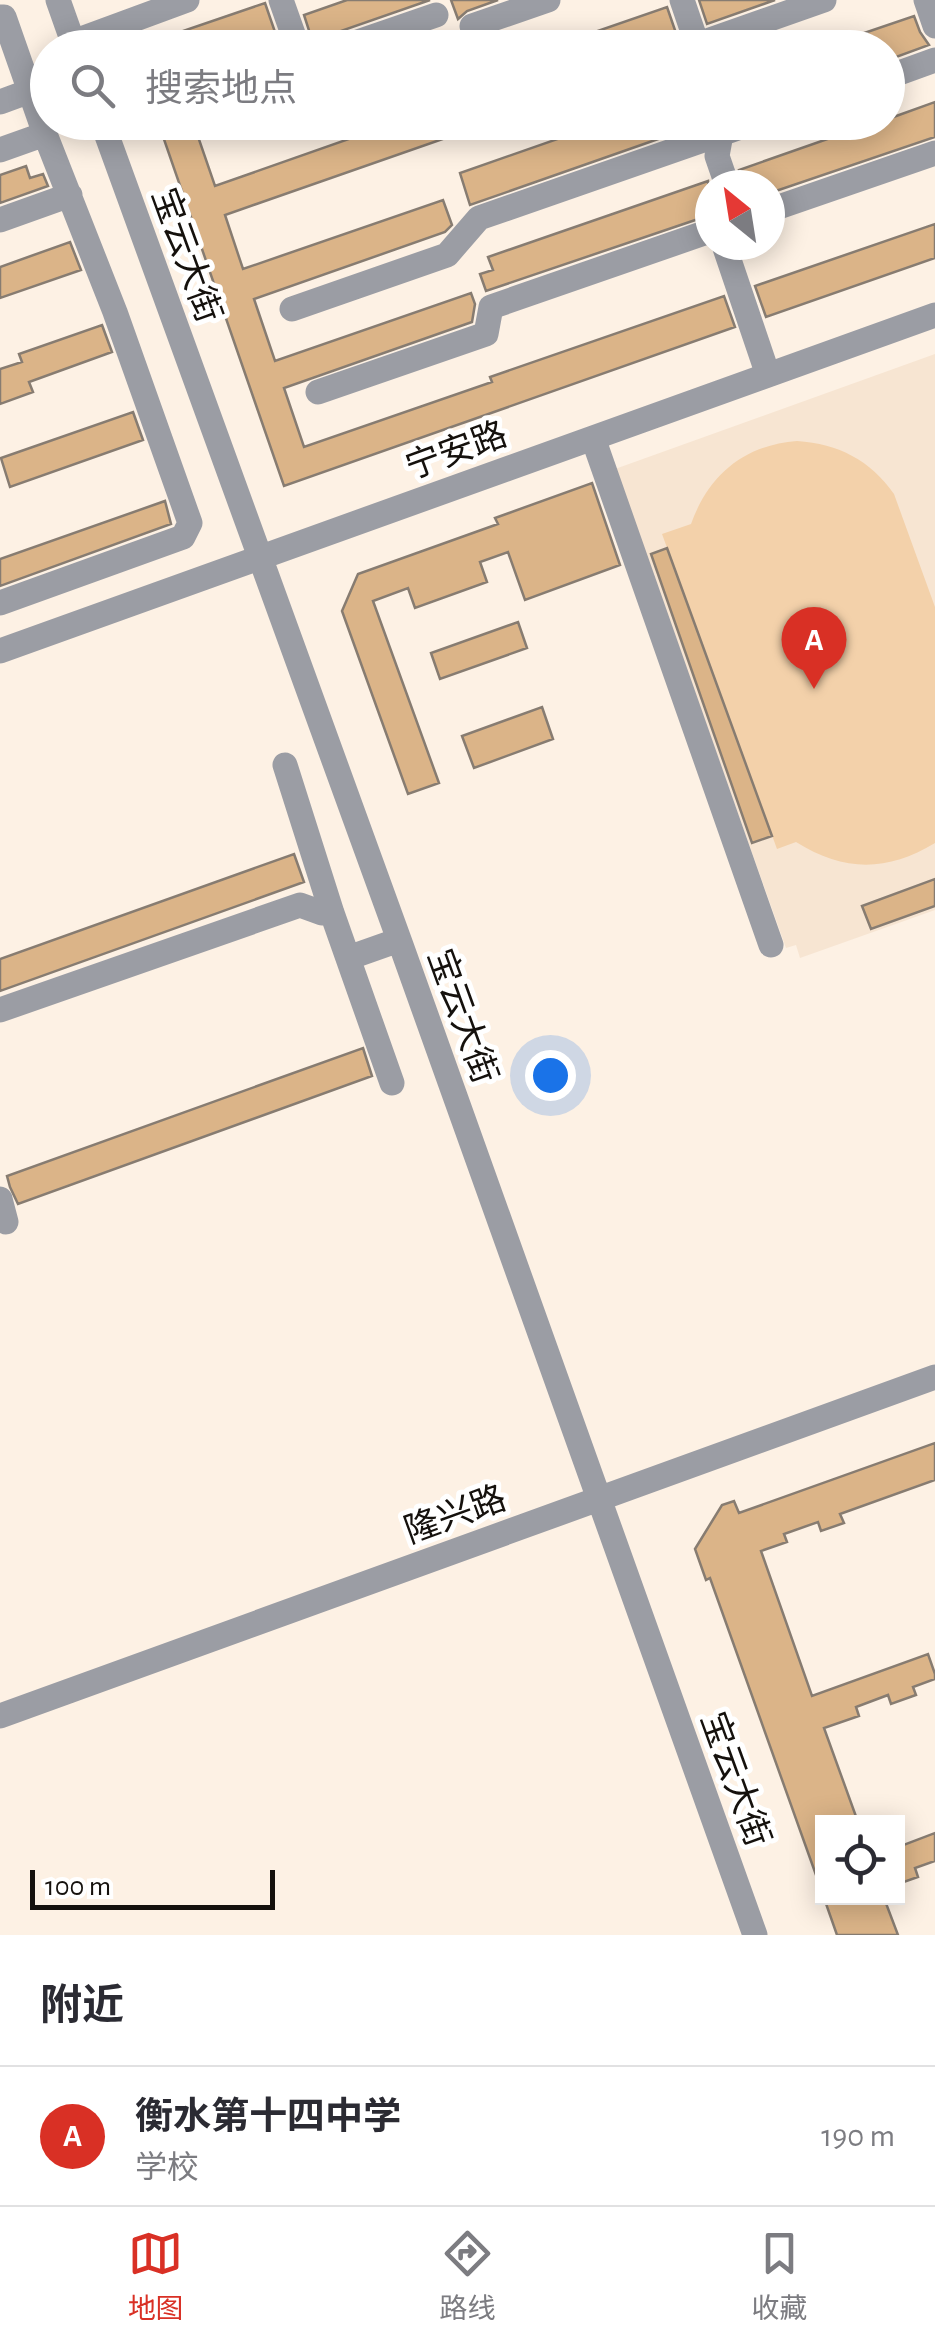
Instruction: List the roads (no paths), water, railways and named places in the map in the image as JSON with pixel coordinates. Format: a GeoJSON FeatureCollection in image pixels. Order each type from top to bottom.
{"type":"FeatureCollection","features":[{"type":"Feature","properties":{"kind":"street"},"geometry":{"type":"LineString","coordinates":[[58,0],[69,30]]}},
{"type":"Feature","properties":{"kind":"street"},"geometry":{"type":"LineString","coordinates":[[112,30],[187,0]]}},
{"type":"Feature","properties":{"kind":"street"},"geometry":{"type":"LineString","coordinates":[[281,0],[292,30]]}},
{"type":"Feature","properties":{"kind":"street"},"geometry":{"type":"LineString","coordinates":[[472,26],[548,0]]}},
{"type":"Feature","properties":{"kind":"street"},"geometry":{"type":"LineString","coordinates":[[682,0],[689,30]]}},
{"type":"Feature","properties":{"kind":"street"},"geometry":{"type":"LineString","coordinates":[[738,30],[824,0]]}},
{"type":"Feature","properties":{"kind":"street"},"geometry":{"type":"LineString","coordinates":[[926,0],[935,26]]}},
{"type":"Feature","properties":{"kind":"street"},"geometry":{"type":"LineString","coordinates":[[392,30],[436,15]]}},
{"type":"Feature","properties":{"kind":"street"},"geometry":{"type":"LineString","coordinates":[[0,17],[4,18],[30,84]]}},
{"type":"Feature","properties":{"kind":"street"},"geometry":{"type":"LineString","coordinates":[[905,70],[935,60]]}},
{"type":"Feature","properties":{"kind":"street"},"geometry":{"type":"LineString","coordinates":[[0,102],[30,108]]}},
{"type":"Feature","properties":{"kind":"street"},"geometry":{"type":"LineString","coordinates":[[0,150],[30,120]]}},
{"type":"Feature","properties":{"kind":"street"},"geometry":{"type":"LineString","coordinates":[[0,603],[183,537],[190,523],[50,140]]}},
{"type":"Feature","properties":{"kind":"street","name":"宝云大街"},"geometry":{"type":"LineString","coordinates":[[109,140],[755,1935]]}},
{"type":"Feature","properties":{"kind":"street"},"geometry":{"type":"LineString","coordinates":[[292,309],[447,255],[479,218],[687,140]]}},
{"type":"Feature","properties":{"kind":"street"},"geometry":{"type":"LineString","coordinates":[[718,140],[717,156],[722,170]]}},
{"type":"Feature","properties":{"kind":"street"},"geometry":{"type":"LineString","coordinates":[[785,205],[935,153]]}},
{"type":"Feature","properties":{"kind":"street"},"geometry":{"type":"LineString","coordinates":[[0,220],[70,196]]}},
{"type":"Feature","properties":{"kind":"street"},"geometry":{"type":"LineString","coordinates":[[318,392],[486,334],[491,307],[695,236]]}},
{"type":"Feature","properties":{"kind":"street"},"geometry":{"type":"LineString","coordinates":[[729,260],[768,374]]}},
{"type":"Feature","properties":{"kind":"street","name":"宁安路"},"geometry":{"type":"LineString","coordinates":[[0,651],[935,315]]}},
{"type":"Feature","properties":{"kind":"street"},"geometry":{"type":"LineString","coordinates":[[593,438],[771,945]]}},
{"type":"Feature","properties":{"kind":"street"},"geometry":{"type":"LineString","coordinates":[[285,765],[392,1083]]}},
{"type":"Feature","properties":{"kind":"street"},"geometry":{"type":"LineString","coordinates":[[0,1010],[300,904],[332,913]]}},
{"type":"Feature","properties":{"kind":"street"},"geometry":{"type":"LineString","coordinates":[[348,958],[399,940]]}},
{"type":"Feature","properties":{"kind":"street","name":"隆兴路"},"geometry":{"type":"LineString","coordinates":[[0,1716],[935,1377]]}},
{"type":"Feature","properties":{"kind":"place","name":"衡水第十四中学"},"geometry":{"type":"Point","coordinates":[814,689]}}]}
